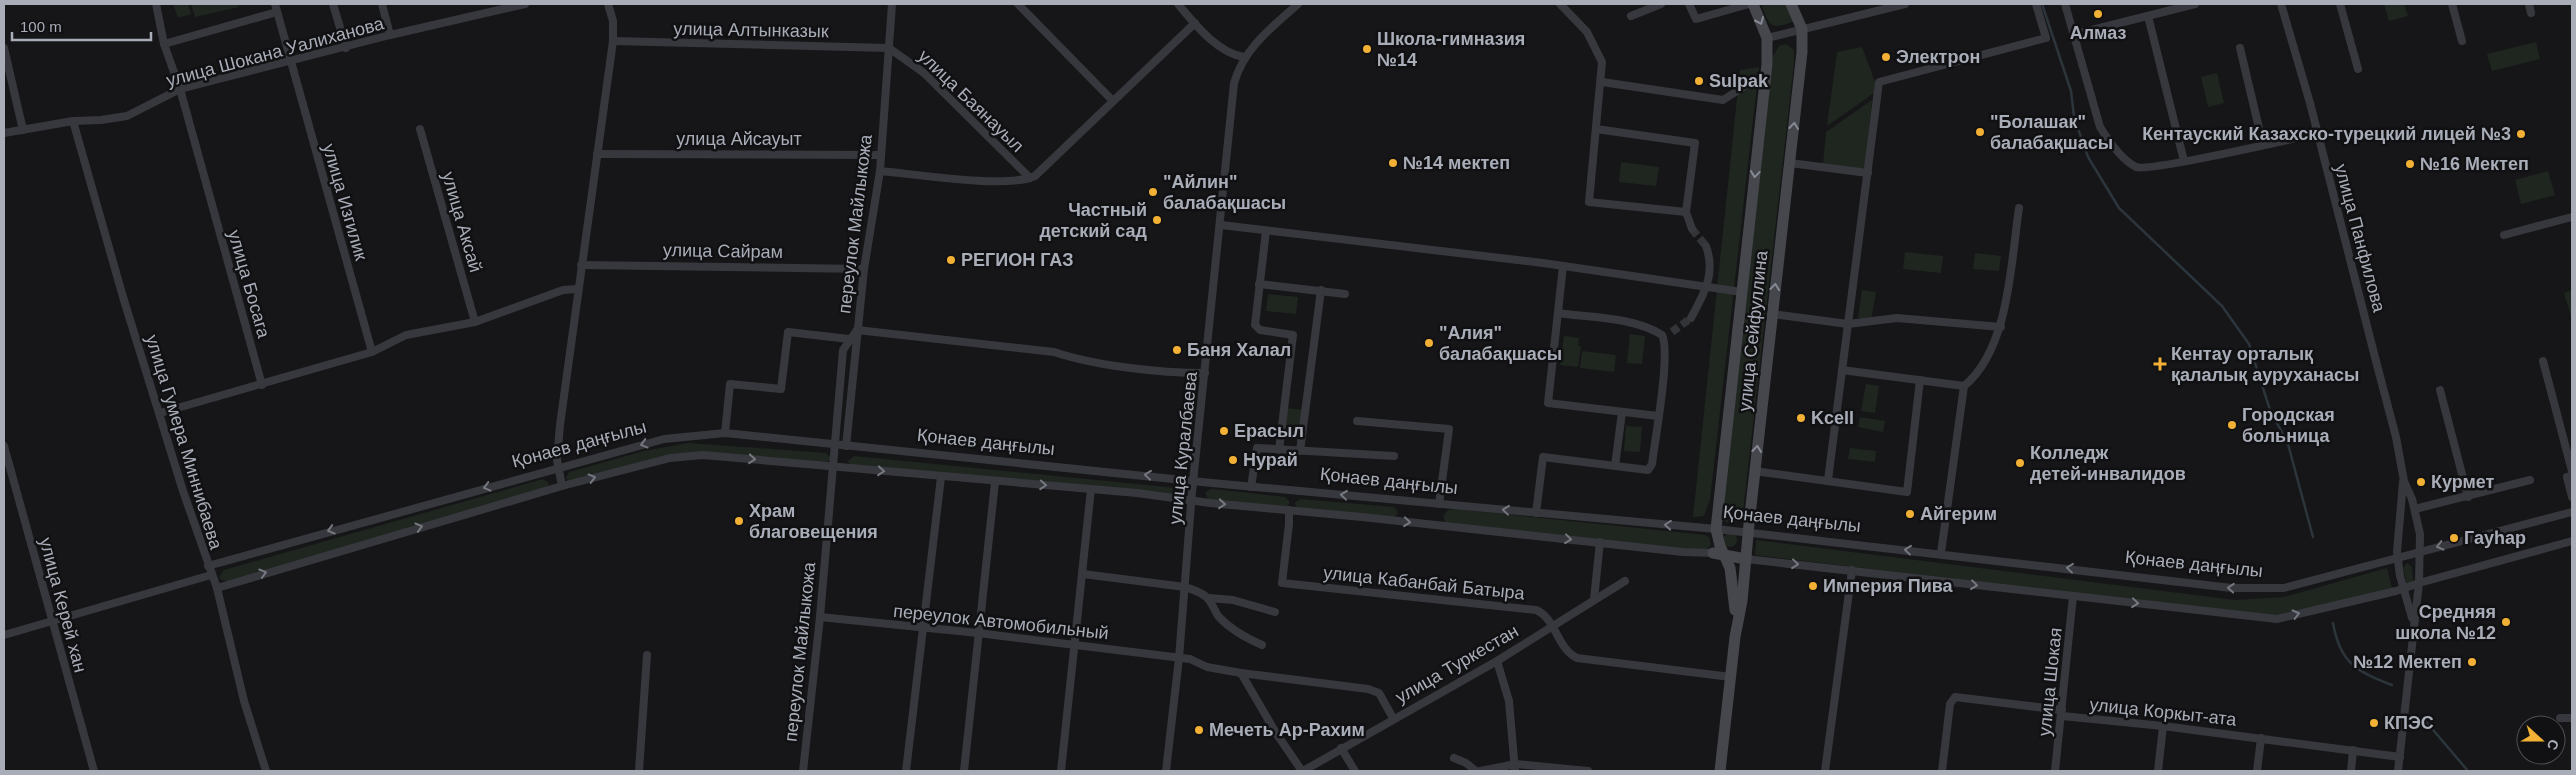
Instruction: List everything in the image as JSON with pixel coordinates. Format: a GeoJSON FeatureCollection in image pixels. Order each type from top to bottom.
{"type":"FeatureCollection","features":[{"type":"Feature","properties":{"kind":"main road"},"geometry":{"type":"LineString","coordinates":[[1751,4],[1767,38]]}},
{"type":"Feature","properties":{"kind":"main road"},"geometry":{"type":"LineString","coordinates":[[1791,4],[1802,29]]}},
{"type":"Feature","properties":{"kind":"main road","name":"улица Сейфуллина"},"geometry":{"type":"LineString","coordinates":[[1720,771],[1746,559],[1754,472],[1790,163],[1802,29]]}},
{"type":"Feature","properties":{"kind":"main road","name":"улица Сейфуллина"},"geometry":{"type":"LineString","coordinates":[[1735,637],[1735,591],[1730,568],[1718,554],[1716,529],[1766,82],[1767,38]]}},
{"type":"Feature","properties":{"kind":"main road","name":"Қонаев даңғылы"},"geometry":{"type":"LineString","coordinates":[[1718,554],[1746,559]]}},
{"type":"Feature","properties":{"kind":"street","name":"улица Босага"},"geometry":{"type":"LineString","coordinates":[[156,4],[164,44],[180,89],[262,385]]}},
{"type":"Feature","properties":{"kind":"street"},"geometry":{"type":"LineString","coordinates":[[333,4],[346,48]]}},
{"type":"Feature","properties":{"kind":"street"},"geometry":{"type":"LineString","coordinates":[[382,4],[390,35]]}},
{"type":"Feature","properties":{"kind":"street","name":"улица Шокана Уалиханова"},"geometry":{"type":"LineString","coordinates":[[4,133],[73,121],[101,120],[126,116],[180,89],[502,7],[525,4]]}},
{"type":"Feature","properties":{"kind":"street"},"geometry":{"type":"LineString","coordinates":[[562,486],[557,467],[559,434],[577,289],[613,42],[613,21],[608,4]]}},
{"type":"Feature","properties":{"kind":"street","name":"переулок Майлыкожа"},"geometry":{"type":"LineString","coordinates":[[803,771],[820,617],[843,350],[856,330],[880,171],[892,4]]}},
{"type":"Feature","properties":{"kind":"street"},"geometry":{"type":"LineString","coordinates":[[1018,4],[1112,100]]}},
{"type":"Feature","properties":{"kind":"street"},"geometry":{"type":"LineString","coordinates":[[1178,4],[1195,23],[1223,48],[1244,57]]}},
{"type":"Feature","properties":{"kind":"street","name":"улица Куралбаева"},"geometry":{"type":"LineString","coordinates":[[1166,771],[1179,658],[1192,500],[1234,83],[1244,57],[1298,4]]}},
{"type":"Feature","properties":{"kind":"street"},"geometry":{"type":"LineString","coordinates":[[1560,4],[1588,32],[1602,62],[1602,82],[1589,202],[1686,212]]}},
{"type":"Feature","properties":{"kind":"street"},"geometry":{"type":"LineString","coordinates":[[1631,16],[1661,4]]}},
{"type":"Feature","properties":{"kind":"street"},"geometry":{"type":"LineString","coordinates":[[1689,4],[1696,19],[1751,4]]}},
{"type":"Feature","properties":{"kind":"street"},"geometry":{"type":"LineString","coordinates":[[1767,38],[1905,4]]}},
{"type":"Feature","properties":{"kind":"street"},"geometry":{"type":"LineString","coordinates":[[1828,480],[1879,82],[2046,38],[2036,4]]}},
{"type":"Feature","properties":{"kind":"street"},"geometry":{"type":"LineString","coordinates":[[2065,4],[2076,34],[2100,127],[2107,138],[2137,167],[2144,169],[2316,133]]}},
{"type":"Feature","properties":{"kind":"street"},"geometry":{"type":"LineString","coordinates":[[2076,34],[2195,4]]}},
{"type":"Feature","properties":{"kind":"street","name":"улица Панфилова"},"geometry":{"type":"LineString","coordinates":[[2281,4],[2396,437],[2404,481],[2415,509],[2421,551],[2419,583],[2398,771]]}},
{"type":"Feature","properties":{"kind":"street"},"geometry":{"type":"LineString","coordinates":[[2340,4],[2358,69]]}},
{"type":"Feature","properties":{"kind":"street"},"geometry":{"type":"LineString","coordinates":[[2452,4],[2462,41]]}},
{"type":"Feature","properties":{"kind":"street"},"geometry":{"type":"LineString","coordinates":[[2529,4],[2532,13]]}},
{"type":"Feature","properties":{"kind":"street"},"geometry":{"type":"LineString","coordinates":[[164,44],[276,8]]}},
{"type":"Feature","properties":{"kind":"street","name":"улица Изгилик"},"geometry":{"type":"LineString","coordinates":[[276,8],[372,352]]}},
{"type":"Feature","properties":{"kind":"street"},"geometry":{"type":"LineString","coordinates":[[2148,16],[2184,161]]}},
{"type":"Feature","properties":{"kind":"street"},"geometry":{"type":"LineString","coordinates":[[880,171],[1015,181],[1035,176],[1112,100],[1195,23]]}},
{"type":"Feature","properties":{"kind":"street","name":"улица Алтынказык"},"geometry":{"type":"LineString","coordinates":[[613,42],[889,48]]}},
{"type":"Feature","properties":{"kind":"street"},"geometry":{"type":"LineString","coordinates":[[4,48],[23,130]]}},
{"type":"Feature","properties":{"kind":"street","name":"улица Баянауыл"},"geometry":{"type":"LineString","coordinates":[[889,48],[924,72],[1030,178]]}},
{"type":"Feature","properties":{"kind":"street"},"geometry":{"type":"LineString","coordinates":[[2240,48],[2263,145]]}},
{"type":"Feature","properties":{"kind":"street"},"geometry":{"type":"LineString","coordinates":[[1602,82],[1723,100],[1751,82],[1766,82]]}},
{"type":"Feature","properties":{"kind":"street","name":"улица Гумера Миннибаева"},"geometry":{"type":"LineString","coordinates":[[73,121],[123,297],[208,566],[217,588],[244,701],[266,771]]}},
{"type":"Feature","properties":{"kind":"street","name":"улица Аксай"},"geometry":{"type":"LineString","coordinates":[[420,129],[475,322]]}},
{"type":"Feature","properties":{"kind":"street"},"geometry":{"type":"LineString","coordinates":[[1596,129],[1695,143],[1686,212],[1692,229]]}},
{"type":"Feature","properties":{"kind":"street","name":"улица Айсауыт"},"geometry":{"type":"LineString","coordinates":[[597,154],[880,155]]}},
{"type":"Feature","properties":{"kind":"street"},"geometry":{"type":"LineString","coordinates":[[1790,163],[1868,173]]}},
{"type":"Feature","properties":{"kind":"street"},"geometry":{"type":"LineString","coordinates":[[1941,553],[1964,386],[1975,377],[1985,362],[2000,327],[2019,208]]}},
{"type":"Feature","properties":{"kind":"street"},"geometry":{"type":"LineString","coordinates":[[2504,234],[2572,217]]}},
{"type":"Feature","properties":{"kind":"street"},"geometry":{"type":"LineString","coordinates":[[1221,225],[1564,266],[1742,292]]}},
{"type":"Feature","properties":{"kind":"street"},"geometry":{"type":"LineString","coordinates":[[1266,231],[1255,325],[1256,328],[1293,335],[1279,450]]}},
{"type":"Feature","properties":{"kind":"street"},"geometry":{"type":"LineString","coordinates":[[1691,318],[1708,286],[1710,258],[1706,246]]}},
{"type":"Feature","properties":{"kind":"street","name":"улица Сайрам"},"geometry":{"type":"LineString","coordinates":[[581,265],[864,269]]}},
{"type":"Feature","properties":{"kind":"street"},"geometry":{"type":"LineString","coordinates":[[1564,266],[1548,403],[1658,416]]}},
{"type":"Feature","properties":{"kind":"street"},"geometry":{"type":"LineString","coordinates":[[1260,284],[1345,294]]}},
{"type":"Feature","properties":{"kind":"street"},"geometry":{"type":"LineString","coordinates":[[160,414],[372,352],[406,336],[475,322],[563,290],[577,289]]}},
{"type":"Feature","properties":{"kind":"street"},"geometry":{"type":"LineString","coordinates":[[1300,451],[1321,290]]}},
{"type":"Feature","properties":{"kind":"street"},"geometry":{"type":"LineString","coordinates":[[1536,513],[1543,457],[1648,470],[1650,468],[1658,416],[1666,346],[1662,334],[1654,329],[1626,323],[1559,313]]}},
{"type":"Feature","properties":{"kind":"street"},"geometry":{"type":"LineString","coordinates":[[1772,314],[1848,324],[1897,318],[2000,327]]}},
{"type":"Feature","properties":{"kind":"street"},"geometry":{"type":"LineString","coordinates":[[846,446],[856,360],[856,330],[1054,352],[1072,358],[1153,369],[1205,373]]}},
{"type":"Feature","properties":{"kind":"street"},"geometry":{"type":"LineString","coordinates":[[726,434],[730,384],[781,389],[788,332],[850,339]]}},
{"type":"Feature","properties":{"kind":"street"},"geometry":{"type":"LineString","coordinates":[[1662,334],[1672,332]]}},
{"type":"Feature","properties":{"kind":"street"},"geometry":{"type":"LineString","coordinates":[[2543,360],[2572,471]]}},
{"type":"Feature","properties":{"kind":"street"},"geometry":{"type":"LineString","coordinates":[[1842,370],[1964,386]]}},
{"type":"Feature","properties":{"kind":"street"},"geometry":{"type":"LineString","coordinates":[[1754,472],[1828,480],[1907,492],[1920,380]]}},
{"type":"Feature","properties":{"kind":"street"},"geometry":{"type":"LineString","coordinates":[[2440,390],[2468,497]]}},
{"type":"Feature","properties":{"kind":"street"},"geometry":{"type":"LineString","coordinates":[[1615,466],[1622,412]]}},
{"type":"Feature","properties":{"kind":"street"},"geometry":{"type":"LineString","coordinates":[[1357,421],[1449,429],[1439,504]]}},
{"type":"Feature","properties":{"kind":"street","name":"Қонаев даңғылы"},"geometry":{"type":"LineString","coordinates":[[208,566],[557,467],[664,439],[726,434],[1251,487],[1748,532],[2232,588],[2284,588],[2572,512]]}},
{"type":"Feature","properties":{"kind":"street","name":"улица Керей хан"},"geometry":{"type":"LineString","coordinates":[[4,446],[94,771]]}},
{"type":"Feature","properties":{"kind":"street"},"geometry":{"type":"LineString","coordinates":[[1251,487],[1257,448],[1394,456]]}},
{"type":"Feature","properties":{"kind":"street","name":"Қонаев даңғылы"},"geometry":{"type":"LineString","coordinates":[[217,588],[562,486],[685,455],[712,455],[995,482],[1091,489],[1718,554]]}},
{"type":"Feature","properties":{"kind":"street"},"geometry":{"type":"LineString","coordinates":[[2572,476],[2567,477],[2572,497]]}},
{"type":"Feature","properties":{"kind":"street"},"geometry":{"type":"LineString","coordinates":[[906,771],[925,628],[941,477]]}},
{"type":"Feature","properties":{"kind":"street"},"geometry":{"type":"LineString","coordinates":[[2415,509],[2530,480]]}},
{"type":"Feature","properties":{"kind":"street","name":"улица Панфилова"},"geometry":{"type":"LineString","coordinates":[[2404,481],[2399,517],[2398,559],[2413,625]]}},
{"type":"Feature","properties":{"kind":"street"},"geometry":{"type":"LineString","coordinates":[[964,771],[995,482]]}},
{"type":"Feature","properties":{"kind":"street"},"geometry":{"type":"LineString","coordinates":[[1061,771],[1091,489]]}},
{"type":"Feature","properties":{"kind":"street","name":"улица Кабанбай Батыра"},"geometry":{"type":"LineString","coordinates":[[1288,510],[1289,524],[1282,583],[1536,610],[1544,615],[1567,652],[1585,660],[1731,677]]}},
{"type":"Feature","properties":{"kind":"street","name":"Қонаев даңғылы"},"geometry":{"type":"LineString","coordinates":[[1746,559],[2277,619],[2404,589],[2419,583],[2572,541]]}},
{"type":"Feature","properties":{"kind":"street"},"geometry":{"type":"LineString","coordinates":[[1594,599],[1600,542]]}},
{"type":"Feature","properties":{"kind":"street"},"geometry":{"type":"LineString","coordinates":[[1825,771],[1852,570]]}},
{"type":"Feature","properties":{"kind":"street"},"geometry":{"type":"LineString","coordinates":[[1083,574],[1185,587],[1208,598],[1233,600],[1275,612]]}},
{"type":"Feature","properties":{"kind":"street"},"geometry":{"type":"LineString","coordinates":[[4,635],[211,575]]}},
{"type":"Feature","properties":{"kind":"street","name":"улица Туркестан"},"geometry":{"type":"LineString","coordinates":[[1303,771],[1393,718],[1497,661],[1625,581]]}},
{"type":"Feature","properties":{"kind":"street","name":"улица Шокая"},"geometry":{"type":"LineString","coordinates":[[2055,771],[2073,596]]}},
{"type":"Feature","properties":{"kind":"street"},"geometry":{"type":"LineString","coordinates":[[1208,598],[1218,615],[1229,626],[1245,638],[1262,645]]}},
{"type":"Feature","properties":{"kind":"street","name":"переулок Автомобильный"},"geometry":{"type":"LineString","coordinates":[[820,617],[1076,644],[1179,658],[1242,674],[1374,691],[1384,700],[1393,718]]}},
{"type":"Feature","properties":{"kind":"street"},"geometry":{"type":"LineString","coordinates":[[639,771],[647,655]]}},
{"type":"Feature","properties":{"kind":"street"},"geometry":{"type":"LineString","coordinates":[[1497,661],[1510,700],[1515,768]]}},
{"type":"Feature","properties":{"kind":"street"},"geometry":{"type":"LineString","coordinates":[[1242,674],[1276,733],[1303,771]]}},
{"type":"Feature","properties":{"kind":"street","name":"улица Коркыт-ата"},"geometry":{"type":"LineString","coordinates":[[1942,771],[1950,704],[1955,697],[2062,713],[2400,757]]}},
{"type":"Feature","properties":{"kind":"street"},"geometry":{"type":"LineString","coordinates":[[2158,771],[2163,726]]}},
{"type":"Feature","properties":{"kind":"street"},"geometry":{"type":"LineString","coordinates":[[2257,771],[2261,738]]}},
{"type":"Feature","properties":{"kind":"street"},"geometry":{"type":"LineString","coordinates":[[1341,748],[1355,771]]}},
{"type":"Feature","properties":{"kind":"street"},"geometry":{"type":"LineString","coordinates":[[2351,771],[2353,750]]}},
{"type":"Feature","properties":{"kind":"street"},"geometry":{"type":"LineString","coordinates":[[1454,758],[1466,763],[1476,771]]}},
{"type":"Feature","properties":{"kind":"street"},"geometry":{"type":"LineString","coordinates":[[1480,771],[1515,768],[1588,771]]}},
{"type":"Feature","properties":{"kind":"shaded area"},"geometry":{"type":"Polygon","coordinates":[[[173,4],[188,4],[191,14],[178,18],[173,4]]]}},
{"type":"Feature","properties":{"kind":"shaded area"},"geometry":{"type":"Polygon","coordinates":[[[191,4],[238,4],[239,7],[195,17],[191,4]]]}},
{"type":"Feature","properties":{"kind":"shaded area"},"geometry":{"type":"Polygon","coordinates":[[[1761,4],[1787,4],[1794,21],[1780,26],[1771,24],[1761,4]]]}},
{"type":"Feature","properties":{"kind":"shaded area"},"geometry":{"type":"Polygon","coordinates":[[[2384,4],[2404,4],[2408,16],[2389,21],[2384,4]]]}},
{"type":"Feature","properties":{"kind":"shaded area"},"geometry":{"type":"Polygon","coordinates":[[[2536,42],[2540,59],[2492,71],[2487,54],[2536,42]]]}},
{"type":"Feature","properties":{"kind":"shaded area"},"geometry":{"type":"Polygon","coordinates":[[[1786,44],[1794,50],[1794,63],[1743,512],[1740,521],[1732,524],[1724,521],[1722,514],[1773,56],[1779,46],[1786,44]]]}},
{"type":"Feature","properties":{"kind":"shaded area"},"geometry":{"type":"Polygon","coordinates":[[[1862,47],[1875,82],[1874,93],[1827,126],[1837,52],[1862,47]]]}},
{"type":"Feature","properties":{"kind":"shaded area"},"geometry":{"type":"Polygon","coordinates":[[[1759,67],[1710,500],[1704,516],[1693,517],[1740,70],[1759,67]]]}},
{"type":"Feature","properties":{"kind":"shaded area"},"geometry":{"type":"Polygon","coordinates":[[[2217,73],[2224,103],[2208,107],[2201,77],[2217,73]]]}},
{"type":"Feature","properties":{"kind":"shaded area"},"geometry":{"type":"Polygon","coordinates":[[[1872,100],[1865,169],[1823,165],[1826,132],[1872,100]]]}},
{"type":"Feature","properties":{"kind":"shaded area"},"geometry":{"type":"Polygon","coordinates":[[[1621,162],[1659,167],[1656,186],[1619,182],[1621,162]]]}},
{"type":"Feature","properties":{"kind":"shaded area"},"geometry":{"type":"Polygon","coordinates":[[[2548,171],[2555,195],[2521,204],[2515,180],[2548,171]]]}},
{"type":"Feature","properties":{"kind":"shaded area"},"geometry":{"type":"Polygon","coordinates":[[[1905,252],[1943,256],[1941,273],[1903,269],[1905,252]]]}},
{"type":"Feature","properties":{"kind":"shaded area"},"geometry":{"type":"Polygon","coordinates":[[[1975,253],[2001,256],[1999,271],[1973,269],[1975,253]]]}},
{"type":"Feature","properties":{"kind":"shaded area"},"geometry":{"type":"Polygon","coordinates":[[[1862,290],[1876,292],[1871,320],[1858,318],[1862,290]]]}},
{"type":"Feature","properties":{"kind":"shaded area"},"geometry":{"type":"Polygon","coordinates":[[[2572,290],[2572,315],[2571,316],[2564,293],[2572,290]]]}},
{"type":"Feature","properties":{"kind":"shaded area"},"geometry":{"type":"Polygon","coordinates":[[[1268,294],[1298,297],[1296,314],[1266,311],[1268,294]]]}},
{"type":"Feature","properties":{"kind":"shaded area"},"geometry":{"type":"Polygon","coordinates":[[[1630,334],[1645,336],[1642,364],[1627,363],[1630,334]]]}},
{"type":"Feature","properties":{"kind":"shaded area"},"geometry":{"type":"Polygon","coordinates":[[[1564,336],[1579,338],[1578,346],[1581,346],[1578,367],[1560,365],[1564,336]]]}},
{"type":"Feature","properties":{"kind":"shaded area"},"geometry":{"type":"Polygon","coordinates":[[[1582,351],[1616,355],[1614,372],[1580,368],[1582,351]]]}},
{"type":"Feature","properties":{"kind":"shaded area"},"geometry":{"type":"Polygon","coordinates":[[[1866,384],[1879,386],[1875,413],[1861,411],[1866,384]]]}},
{"type":"Feature","properties":{"kind":"shaded area"},"geometry":{"type":"Polygon","coordinates":[[[1285,408],[1304,410],[1301,435],[1282,433],[1285,408]]]}},
{"type":"Feature","properties":{"kind":"shaded area"},"geometry":{"type":"Polygon","coordinates":[[[1860,417],[1885,421],[1883,432],[1858,427],[1860,417]]]}},
{"type":"Feature","properties":{"kind":"shaded area"},"geometry":{"type":"Polygon","coordinates":[[[1626,426],[1642,427],[1640,452],[1624,451],[1626,426]]]}},
{"type":"Feature","properties":{"kind":"shaded area"},"geometry":{"type":"Polygon","coordinates":[[[688,443],[826,453],[830,460],[827,462],[706,454],[569,481],[566,478],[569,472],[644,451],[688,443]]]}},
{"type":"Feature","properties":{"kind":"shaded area"},"geometry":{"type":"Polygon","coordinates":[[[1850,448],[1876,451],[1875,462],[1848,459],[1850,448]]]}},
{"type":"Feature","properties":{"kind":"shaded area"},"geometry":{"type":"Polygon","coordinates":[[[854,456],[1177,488],[1176,498],[850,465],[848,461],[854,456]]]}},
{"type":"Feature","properties":{"kind":"shaded area"},"geometry":{"type":"Polygon","coordinates":[[[543,479],[549,483],[546,490],[227,581],[221,580],[219,577],[224,570],[543,479]]]}},
{"type":"Feature","properties":{"kind":"shaded area"},"geometry":{"type":"Polygon","coordinates":[[[1212,489],[1285,497],[1290,502],[1287,507],[1208,500],[1205,492],[1212,489]]]}},
{"type":"Feature","properties":{"kind":"shaded area"},"geometry":{"type":"Polygon","coordinates":[[[1300,499],[1394,507],[1398,512],[1394,518],[1296,508],[1295,503],[1300,499]]]}},
{"type":"Feature","properties":{"kind":"shaded area"},"geometry":{"type":"Polygon","coordinates":[[[1454,509],[1705,535],[1709,537],[1711,544],[1709,548],[1704,550],[1453,527],[1445,522],[1443,516],[1448,510],[1454,509]]]}},
{"type":"Feature","properties":{"kind":"shaded area"},"geometry":{"type":"Polygon","coordinates":[[[1730,533],[1735,535],[1737,540],[1735,545],[1730,547],[1725,545],[1723,540],[1725,535],[1730,533]]]}},
{"type":"Feature","properties":{"kind":"shaded area"},"geometry":{"type":"Polygon","coordinates":[[[1756,540],[2235,600],[2284,597],[2387,568],[2392,588],[2281,618],[1755,555],[1756,540]]]}},
{"type":"Feature","properties":{"kind":"shaded area"},"geometry":{"type":"Polygon","coordinates":[[[2407,563],[2412,567],[2413,581],[2407,584],[2403,568],[2407,563]]]}},
{"type":"Feature","properties":{"kind":"waterway"},"geometry":{"type":"LineString","coordinates":[[2042,4],[2071,91],[2074,117],[2088,157],[2119,208],[2222,306],[2249,344],[2270,410],[2288,444],[2313,537]]}},
{"type":"Feature","properties":{"kind":"waterway"},"geometry":{"type":"LineString","coordinates":[[2333,623],[2336,637],[2345,657],[2359,670],[2392,685]]}},
{"type":"Feature","properties":{"kind":"waterway"},"geometry":{"type":"LineString","coordinates":[[2423,718],[2468,771]]}},
{"type":"Feature","properties":{"kind":"tunnel"},"geometry":{"type":"LineString","coordinates":[[1692,229],[1706,246]]}},
{"type":"Feature","properties":{"kind":"tunnel"},"geometry":{"type":"LineString","coordinates":[[1672,332],[1691,318]]}},
{"type":"Feature","properties":{"kind":"place","name":"Алмаз"},"geometry":{"type":"Point","coordinates":[2098,14]}},
{"type":"Feature","properties":{"kind":"place","name":"Школа-гимназия №14"},"geometry":{"type":"Point","coordinates":[1367,49]}},
{"type":"Feature","properties":{"kind":"place","name":"Электрон"},"geometry":{"type":"Point","coordinates":[1886,57]}},
{"type":"Feature","properties":{"kind":"place","name":"Sulpak"},"geometry":{"type":"Point","coordinates":[1699,81]}},
{"type":"Feature","properties":{"kind":"place","name":"\"Болашак\" балабақшасы"},"geometry":{"type":"Point","coordinates":[1980,132]}},
{"type":"Feature","properties":{"kind":"place","name":"Кентауский Казахско-турецкий лицей №3"},"geometry":{"type":"Point","coordinates":[2521,134]}},
{"type":"Feature","properties":{"kind":"place","name":"№14 мектеп"},"geometry":{"type":"Point","coordinates":[1393,163]}},
{"type":"Feature","properties":{"kind":"place","name":"№16 Мектеп"},"geometry":{"type":"Point","coordinates":[2410,164]}},
{"type":"Feature","properties":{"kind":"place","name":"\"Айлин\" балабақшасы"},"geometry":{"type":"Point","coordinates":[1153,192]}},
{"type":"Feature","properties":{"kind":"place","name":"Частный детский сад"},"geometry":{"type":"Point","coordinates":[1157,220]}},
{"type":"Feature","properties":{"kind":"place","name":"РЕГИОН ГАЗ"},"geometry":{"type":"Point","coordinates":[951,260]}},
{"type":"Feature","properties":{"kind":"place","name":"\"Алия\" балабақшасы"},"geometry":{"type":"Point","coordinates":[1429,343]}},
{"type":"Feature","properties":{"kind":"place","name":"Баня Халал"},"geometry":{"type":"Point","coordinates":[1177,350]}},
{"type":"Feature","properties":{"kind":"place","name":"Кентау орталық қалалық ауруханасы"},"geometry":{"type":"Point","coordinates":[2160,364]}},
{"type":"Feature","properties":{"kind":"place","name":"Kcell"},"geometry":{"type":"Point","coordinates":[1801,418]}},
{"type":"Feature","properties":{"kind":"place","name":"Городская больница"},"geometry":{"type":"Point","coordinates":[2232,425]}},
{"type":"Feature","properties":{"kind":"place","name":"Ерасыл"},"geometry":{"type":"Point","coordinates":[1224,431]}},
{"type":"Feature","properties":{"kind":"place","name":"Нурай"},"geometry":{"type":"Point","coordinates":[1233,460]}},
{"type":"Feature","properties":{"kind":"place","name":"Колледж детей-инвалидов"},"geometry":{"type":"Point","coordinates":[2020,463]}},
{"type":"Feature","properties":{"kind":"place","name":"Курмет"},"geometry":{"type":"Point","coordinates":[2421,482]}},
{"type":"Feature","properties":{"kind":"place","name":"Айгерим"},"geometry":{"type":"Point","coordinates":[1910,514]}},
{"type":"Feature","properties":{"kind":"place","name":"Храм благовещения"},"geometry":{"type":"Point","coordinates":[739,521]}},
{"type":"Feature","properties":{"kind":"place","name":"Гауһар"},"geometry":{"type":"Point","coordinates":[2454,538]}},
{"type":"Feature","properties":{"kind":"place","name":"Империя Пива"},"geometry":{"type":"Point","coordinates":[1813,586]}},
{"type":"Feature","properties":{"kind":"place","name":"Средняя школа №12"},"geometry":{"type":"Point","coordinates":[2506,622]}},
{"type":"Feature","properties":{"kind":"place","name":"№12 Мектеп"},"geometry":{"type":"Point","coordinates":[2472,662]}},
{"type":"Feature","properties":{"kind":"place","name":"КПЭС"},"geometry":{"type":"Point","coordinates":[2374,723]}},
{"type":"Feature","properties":{"kind":"place","name":"Мечеть Ар-Рахим"},"geometry":{"type":"Point","coordinates":[1199,730]}}]}
